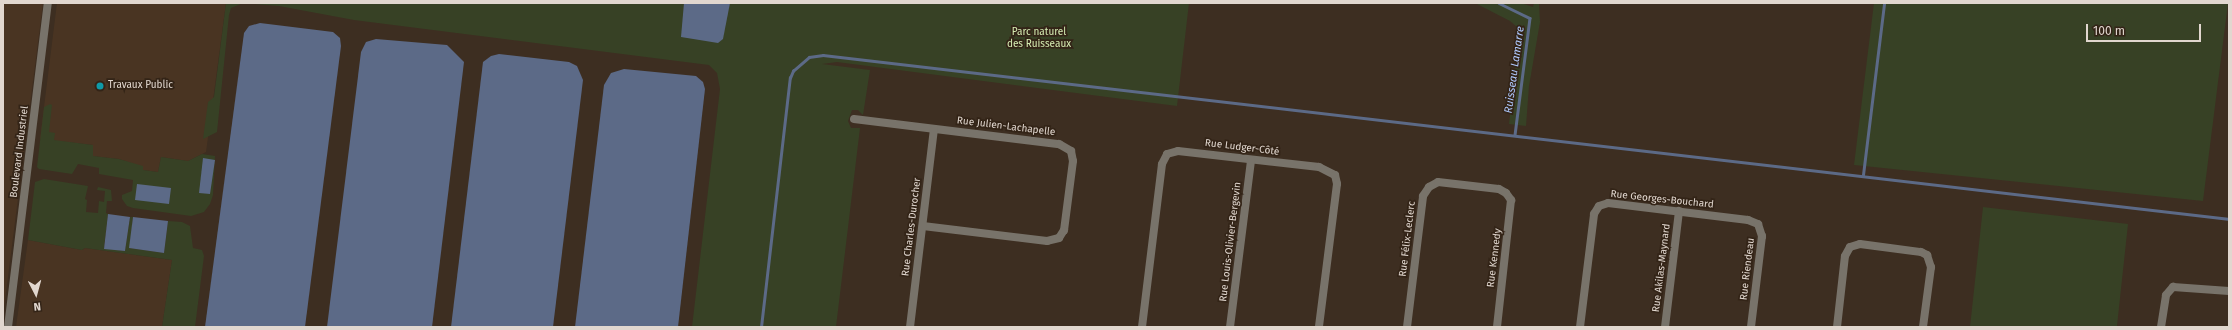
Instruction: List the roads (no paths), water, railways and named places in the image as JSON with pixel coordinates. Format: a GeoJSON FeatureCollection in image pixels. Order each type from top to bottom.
{"type":"FeatureCollection","features":[{"type":"Feature","properties":{"kind":"street","name":"Boulevard Industriel"},"geometry":{"type":"LineString","coordinates":[[8,327],[48,3]]}},
{"type":"Feature","properties":{"kind":"street","name":"Rue Julien-Lachapelle"},"geometry":{"type":"LineString","coordinates":[[854,119],[1062,144],[1071,151],[1073,161],[1064,230],[1056,240],[1043,240],[923,226]]}},
{"type":"Feature","properties":{"kind":"street","name":"Rue Charles-Durocher"},"geometry":{"type":"LineString","coordinates":[[910,327],[934,129]]}},
{"type":"Feature","properties":{"kind":"street","name":"Rue Ludger-Côté"},"geometry":{"type":"LineString","coordinates":[[1142,327],[1162,164],[1165,156],[1178,151],[1322,168],[1331,172],[1336,178],[1319,327]]}},
{"type":"Feature","properties":{"kind":"street","name":"Rue Louis-Olivier-Bergevin"},"geometry":{"type":"LineString","coordinates":[[1230,327],[1251,160]]}},
{"type":"Feature","properties":{"kind":"street","name":"Rue Félix-Leclerc"},"geometry":{"type":"LineString","coordinates":[[1407,327],[1426,189],[1432,184],[1442,183],[1496,188],[1506,192]]}},
{"type":"Feature","properties":{"kind":"street","name":"Rue Kennedy"},"geometry":{"type":"LineString","coordinates":[[1497,327],[1512,206],[1506,192]]}},
{"type":"Feature","properties":{"kind":"street","name":"Rue Georges-Bouchard"},"geometry":{"type":"LineString","coordinates":[[1580,327],[1597,208],[1602,204],[1611,203],[1726,217]]}},
{"type":"Feature","properties":{"kind":"street","name":"Rue Akilas-Maynard"},"geometry":{"type":"LineString","coordinates":[[1665,327],[1679,211]]}},
{"type":"Feature","properties":{"kind":"street","name":"Rue Riendeau"},"geometry":{"type":"LineString","coordinates":[[1726,217],[1753,221],[1761,229],[1751,327]]}},
{"type":"Feature","properties":{"kind":"street"},"geometry":{"type":"LineString","coordinates":[[1837,327],[1845,256],[1850,247],[1860,244],[1921,252],[1927,255],[1931,267],[1923,327]]}},
{"type":"Feature","properties":{"kind":"street"},"geometry":{"type":"LineString","coordinates":[[2161,327],[2166,295],[2173,287],[2229,291]]}},
{"type":"Feature","properties":{"kind":"water"},"geometry":{"type":"Polygon","coordinates":[[[684,3],[730,3],[723,39],[718,43],[681,37],[684,3]]]}},
{"type":"Feature","properties":{"kind":"water"},"geometry":{"type":"Polygon","coordinates":[[[260,23],[333,32],[340,38],[341,46],[305,327],[205,327],[244,33],[249,26],[260,23]]]}},
{"type":"Feature","properties":{"kind":"water"},"geometry":{"type":"Polygon","coordinates":[[[376,39],[447,45],[464,62],[432,327],[327,327],[361,52],[366,42],[376,39]]]}},
{"type":"Feature","properties":{"kind":"water"},"geometry":{"type":"Polygon","coordinates":[[[499,54],[569,62],[577,66],[583,80],[553,327],[451,327],[483,62],[491,56],[499,54]]]}},
{"type":"Feature","properties":{"kind":"water"},"geometry":{"type":"Polygon","coordinates":[[[624,69],[696,76],[703,82],[705,89],[678,327],[575,327],[604,85],[611,73],[624,69]]]}},
{"type":"Feature","properties":{"kind":"water"},"geometry":{"type":"Polygon","coordinates":[[[203,158],[215,160],[210,194],[199,193],[203,158]]]}},
{"type":"Feature","properties":{"kind":"water"},"geometry":{"type":"Polygon","coordinates":[[[137,184],[171,188],[169,204],[135,200],[137,184]]]}},
{"type":"Feature","properties":{"kind":"water"},"geometry":{"type":"Polygon","coordinates":[[[108,214],[130,217],[125,251],[104,249],[108,214]]]}},
{"type":"Feature","properties":{"kind":"water"},"geometry":{"type":"Polygon","coordinates":[[[133,217],[168,221],[164,253],[129,248],[133,217]]]}},
{"type":"Feature","properties":{"kind":"waterway","name":"Ruisseau Lamarre"},"geometry":{"type":"LineString","coordinates":[[1499,3],[1530,18],[1515,135]]}},
{"type":"Feature","properties":{"kind":"waterway"},"geometry":{"type":"LineString","coordinates":[[1863,175],[1884,3]]}},
{"type":"Feature","properties":{"kind":"waterway"},"geometry":{"type":"LineString","coordinates":[[761,327],[790,78],[793,71],[809,57],[823,55],[2229,219]]}},
{"type":"Feature","properties":{"kind":"place","name":"Travaux Public"},"geometry":{"type":"Point","coordinates":[100,86]}},
{"type":"Feature","properties":{"kind":"park label","name":"Parc naturel des Ruisseaux"},"geometry":{"type":"Point","coordinates":[1039,38]}}]}
